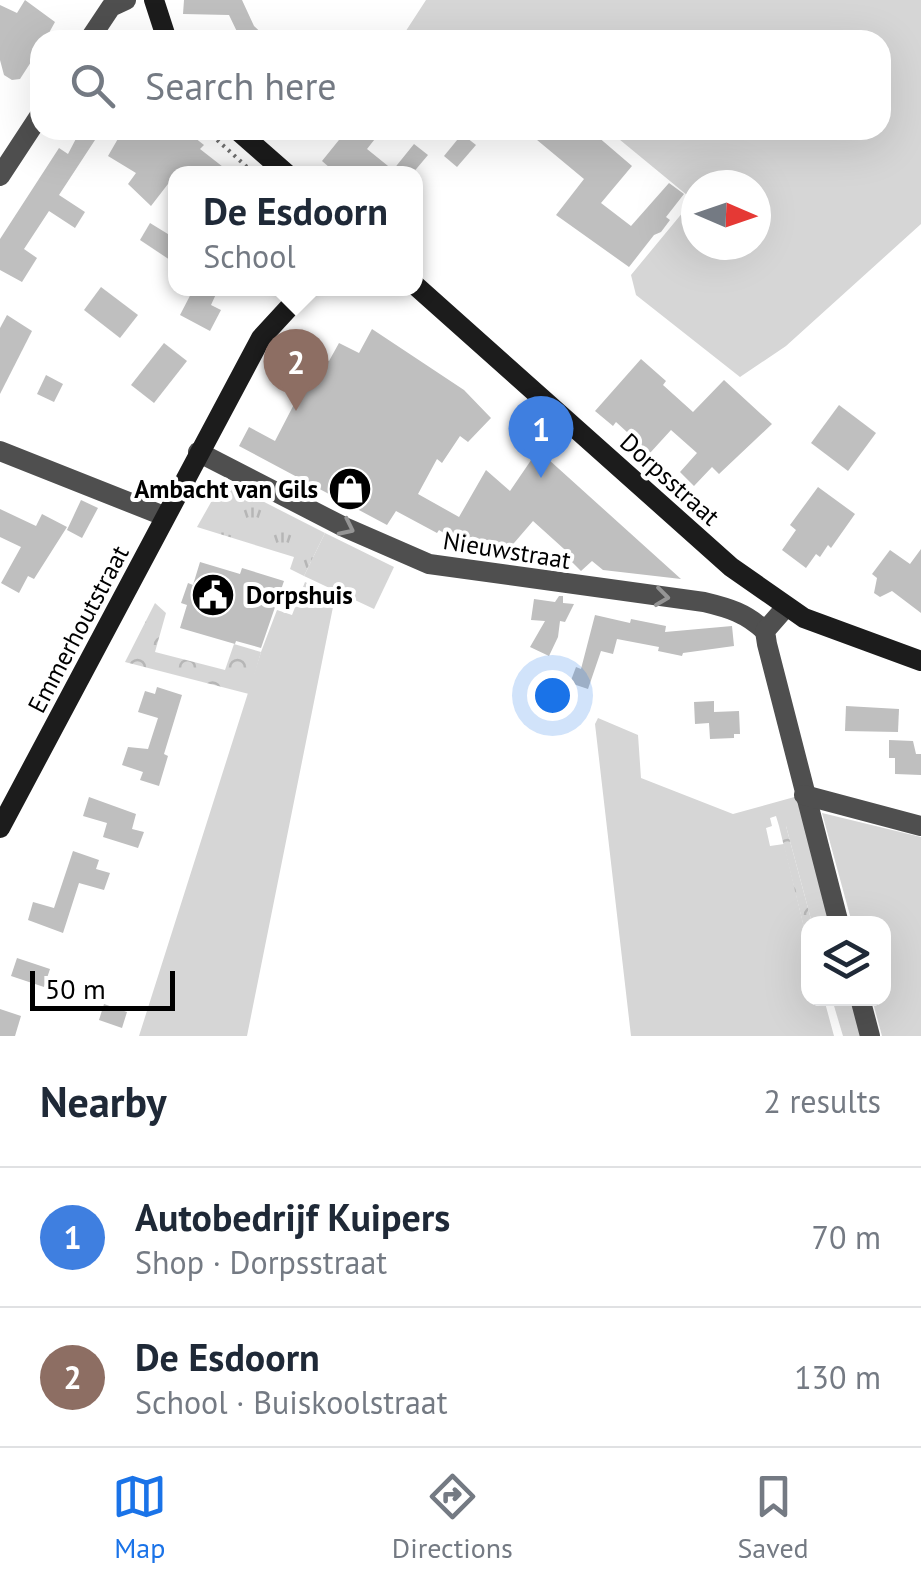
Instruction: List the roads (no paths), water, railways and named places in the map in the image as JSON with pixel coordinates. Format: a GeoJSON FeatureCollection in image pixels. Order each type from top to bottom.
{"type":"FeatureCollection","features":[{"type":"Feature","properties":{"kind":"main road"},"geometry":{"type":"LineString","coordinates":[[154,0],[164,30]]}},
{"type":"Feature","properties":{"kind":"main road"},"geometry":{"type":"LineString","coordinates":[[248,140],[278,166]]}},
{"type":"Feature","properties":{"kind":"main road","name":"Dorpsstraat"},"geometry":{"type":"LineString","coordinates":[[423,292],[731,567],[804,618],[921,660]]}},
{"type":"Feature","properties":{"kind":"main road","name":"Emmerhoutstraat"},"geometry":{"type":"LineString","coordinates":[[0,828],[261,338],[300,296]]}},
{"type":"Feature","properties":{"kind":"street"},"geometry":{"type":"LineString","coordinates":[[96,30],[111,7],[126,0]]}},
{"type":"Feature","properties":{"kind":"street"},"geometry":{"type":"LineString","coordinates":[[0,176],[30,130]]}},
{"type":"Feature","properties":{"kind":"street"},"geometry":{"type":"LineString","coordinates":[[0,451],[164,516]]}},
{"type":"Feature","properties":{"kind":"street","name":"Nieuwstraat"},"geometry":{"type":"LineString","coordinates":[[198,452],[344,527],[429,564],[704,602],[750,617],[765,630]]}},
{"type":"Feature","properties":{"kind":"street"},"geometry":{"type":"LineString","coordinates":[[786,607],[765,630],[838,916]]}},
{"type":"Feature","properties":{"kind":"street"},"geometry":{"type":"LineString","coordinates":[[804,795],[921,826]]}},
{"type":"Feature","properties":{"kind":"street"},"geometry":{"type":"LineString","coordinates":[[862,1006],[870,1036]]}},
{"type":"Feature","properties":{"kind":"place","name":"De Esdoorn"},"geometry":{"type":"Point","coordinates":[296,411]}},
{"type":"Feature","properties":{"kind":"place","name":"Autobedrijf Kuipers"},"geometry":{"type":"Point","coordinates":[541,478]}},
{"type":"Feature","properties":{"kind":"place","name":"Ambacht van Gils"},"geometry":{"type":"Point","coordinates":[350,489]}},
{"type":"Feature","properties":{"kind":"place","name":"Dorpshuis"},"geometry":{"type":"Point","coordinates":[213,595]}}]}
